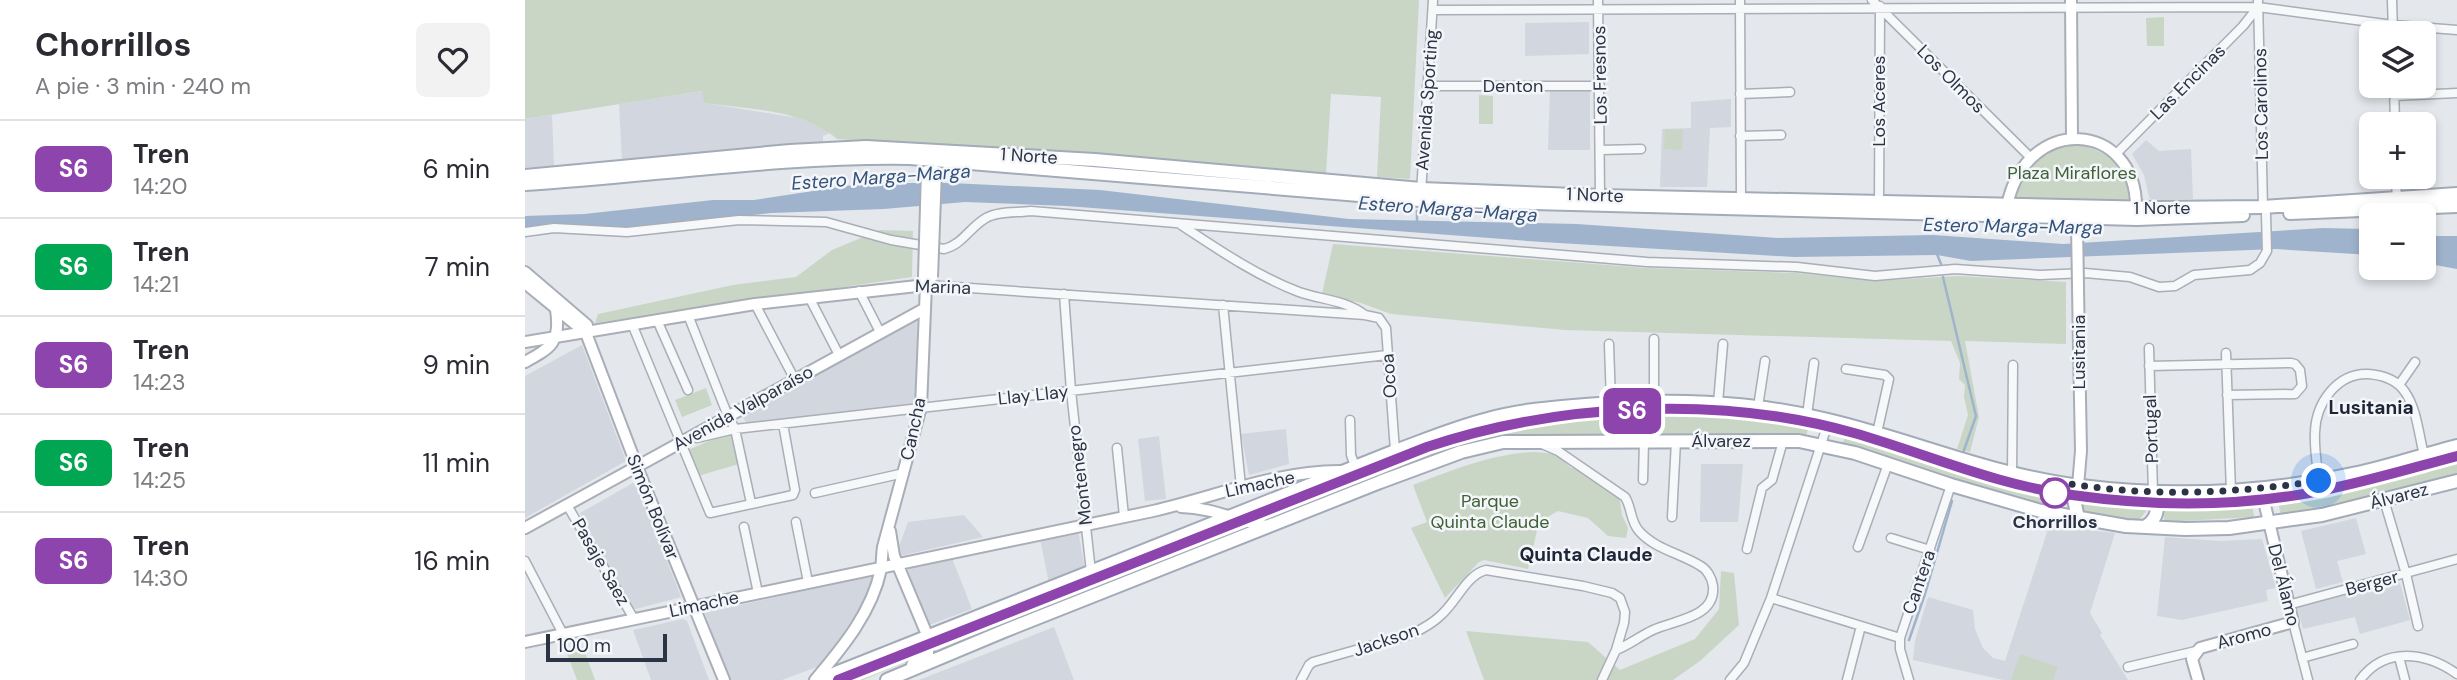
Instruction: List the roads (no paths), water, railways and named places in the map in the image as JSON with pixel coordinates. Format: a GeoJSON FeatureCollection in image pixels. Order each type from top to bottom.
{"type":"FeatureCollection","features":[{"type":"Feature","properties":{"kind":"main road"},"geometry":{"type":"LineString","coordinates":[[2071,3],[2072,138]]}},
{"type":"Feature","properties":{"kind":"main road"},"geometry":{"type":"LineString","coordinates":[[2007,211],[2016,178],[2030,157],[2050,145],[2072,138],[2092,142],[2115,155],[2130,174],[2135,189],[2136,208],[2096,218]]}},
{"type":"Feature","properties":{"kind":"main road","name":"1 Norte"},"geometry":{"type":"LineString","coordinates":[[525,176],[790,151],[866,147],[1161,166],[1421,194],[1741,198],[1879,203],[2137,219],[2265,216],[2359,207]]}},
{"type":"Feature","properties":{"kind":"main road"},"geometry":{"type":"LineString","coordinates":[[932,165],[969,152]]}},
{"type":"Feature","properties":{"kind":"main road","name":"1 Norte"},"geometry":{"type":"LineString","coordinates":[[525,184],[852,158],[1421,194],[2007,211]]}},
{"type":"Feature","properties":{"kind":"main road","name":"Cancha"},"geometry":{"type":"LineString","coordinates":[[817,680],[854,631],[868,604],[881,566],[883,547],[921,407],[932,165]]}},
{"type":"Feature","properties":{"kind":"main road","name":"1 Norte"},"geometry":{"type":"LineString","coordinates":[[2403,203],[2457,194]]}},
{"type":"Feature","properties":{"kind":"main road","name":"1 Norte"},"geometry":{"type":"LineString","coordinates":[[2436,205],[2457,206]]}},
{"type":"Feature","properties":{"kind":"main road","name":"1 Norte"},"geometry":{"type":"LineString","coordinates":[[2077,217],[2136,208],[2265,216]]}},
{"type":"Feature","properties":{"kind":"main road","name":"Lusitania"},"geometry":{"type":"LineString","coordinates":[[2077,217],[2081,451],[2078,486]]}},
{"type":"Feature","properties":{"kind":"main road"},"geometry":{"type":"LineString","coordinates":[[525,272],[583,328]]}},
{"type":"Feature","properties":{"kind":"main road","name":"Marina"},"geometry":{"type":"LineString","coordinates":[[525,342],[583,328],[632,324],[927,279]]}},
{"type":"Feature","properties":{"kind":"main road"},"geometry":{"type":"LineString","coordinates":[[525,284],[583,328]]}},
{"type":"Feature","properties":{"kind":"main road","name":"Avenida Valparaíso"},"geometry":{"type":"LineString","coordinates":[[525,528],[925,309]]}},
{"type":"Feature","properties":{"kind":"main road"},"geometry":{"type":"LineString","coordinates":[[525,362],[547,350],[557,333],[556,310]]}},
{"type":"Feature","properties":{"kind":"main road","name":"Simón Bolívar"},"geometry":{"type":"LineString","coordinates":[[583,328],[724,680]]}},
{"type":"Feature","properties":{"kind":"main road","name":"Limache"},"geometry":{"type":"LineString","coordinates":[[525,642],[1172,506],[1241,487],[1295,476],[1342,471],[1487,419],[1514,413],[1611,403],[1718,403],[1807,415],[2012,473],[2078,486],[2153,493],[2231,492],[2319,481],[2457,446]]}},
{"type":"Feature","properties":{"kind":"main road","name":"Álvarez"},"geometry":{"type":"LineString","coordinates":[[891,678],[1461,452],[1503,442],[1783,441],[1823,444],[2023,506],[2117,525],[2145,527],[2218,528],[2269,523],[2322,515],[2457,481]]}},
{"type":"Feature","properties":{"kind":"main road"},"geometry":{"type":"LineString","coordinates":[[817,680],[1342,471]]}},
{"type":"Feature","properties":{"kind":"main road"},"geometry":{"type":"LineString","coordinates":[[2078,486],[2075,504],[2078,518]]}},
{"type":"Feature","properties":{"kind":"main road","name":"Del Álamo"},"geometry":{"type":"LineString","coordinates":[[2265,489],[2263,498],[2293,622]]}},
{"type":"Feature","properties":{"kind":"main road"},"geometry":{"type":"LineString","coordinates":[[2145,527],[2154,520],[2157,513],[2153,493]]}},
{"type":"Feature","properties":{"kind":"main road"},"geometry":{"type":"LineString","coordinates":[[1211,509],[1210,500],[1213,494]]}},
{"type":"Feature","properties":{"kind":"main road","name":"Limache"},"geometry":{"type":"LineString","coordinates":[[1172,506],[1211,509],[1269,527]]}},
{"type":"Feature","properties":{"kind":"main road","name":"Cancha"},"geometry":{"type":"LineString","coordinates":[[889,528],[892,548],[928,637]]}},
{"type":"Feature","properties":{"kind":"main road"},"geometry":{"type":"LineString","coordinates":[[997,610],[1004,631]]}},
{"type":"Feature","properties":{"kind":"main road","name":"Aromo"},"geometry":{"type":"LineString","coordinates":[[2196,651],[2293,622]]}},
{"type":"Feature","properties":{"kind":"main road"},"geometry":{"type":"LineString","coordinates":[[891,678],[926,654],[928,637]]}},
{"type":"Feature","properties":{"kind":"main road"},"geometry":{"type":"LineString","coordinates":[[2196,651],[2192,659],[2198,680]]}},
{"type":"Feature","properties":{"kind":"street","name":"Avenida Sporting"},"geometry":{"type":"LineString","coordinates":[[1421,194],[1433,0]]}},
{"type":"Feature","properties":{"kind":"street","name":"Los Fresnos"},"geometry":{"type":"LineString","coordinates":[[1598,0],[1600,196]]}},
{"type":"Feature","properties":{"kind":"street"},"geometry":{"type":"LineString","coordinates":[[1740,0],[1741,198]]}},
{"type":"Feature","properties":{"kind":"street","name":"Los Olmos"},"geometry":{"type":"LineString","coordinates":[[1872,0],[1880,4],[2030,157]]}},
{"type":"Feature","properties":{"kind":"street"},"geometry":{"type":"LineString","coordinates":[[2392,0],[2393,21]]}},
{"type":"Feature","properties":{"kind":"street"},"geometry":{"type":"LineString","coordinates":[[1433,10],[1740,11],[1880,4],[2258,4],[2359,23]]}},
{"type":"Feature","properties":{"kind":"street","name":"Los Aceres"},"geometry":{"type":"LineString","coordinates":[[1879,203],[1880,4]]}},
{"type":"Feature","properties":{"kind":"street","name":"Las Encinas"},"geometry":{"type":"LineString","coordinates":[[2115,155],[2243,26],[2258,4]]}},
{"type":"Feature","properties":{"kind":"street","name":"Los Carolinos"},"geometry":{"type":"LineString","coordinates":[[1178,223],[1647,262],[1797,267],[1875,276],[1955,269],[2040,275],[2096,274],[2130,277],[2159,287],[2175,286],[2194,275],[2250,270],[2260,263],[2267,251],[2258,4]]}},
{"type":"Feature","properties":{"kind":"street"},"geometry":{"type":"LineString","coordinates":[[2436,30],[2457,30]]}},
{"type":"Feature","properties":{"kind":"street","name":"Denton"},"geometry":{"type":"LineString","coordinates":[[1427,86],[1599,86]]}},
{"type":"Feature","properties":{"kind":"street"},"geometry":{"type":"LineString","coordinates":[[1740,94],[1790,92]]}},
{"type":"Feature","properties":{"kind":"street"},"geometry":{"type":"LineString","coordinates":[[2436,94],[2457,93]]}},
{"type":"Feature","properties":{"kind":"street"},"geometry":{"type":"LineString","coordinates":[[1741,136],[1781,135]]}},
{"type":"Feature","properties":{"kind":"street","name":"Los Fresnos"},"geometry":{"type":"LineString","coordinates":[[1601,150],[1641,149]]}},
{"type":"Feature","properties":{"kind":"street"},"geometry":{"type":"LineString","coordinates":[[525,232],[554,228],[627,232],[739,220],[826,222],[891,240],[944,249],[953,247],[985,218],[997,215],[1045,212],[1178,223],[1254,272],[1300,292],[1354,307],[1365,316]]}},
{"type":"Feature","properties":{"kind":"street","name":"Marina"},"geometry":{"type":"LineString","coordinates":[[927,279],[1064,294],[1365,316]]}},
{"type":"Feature","properties":{"kind":"street"},"geometry":{"type":"LineString","coordinates":[[859,291],[880,332]]}},
{"type":"Feature","properties":{"kind":"street","name":"Montenegro"},"geometry":{"type":"LineString","coordinates":[[1064,294],[1071,391],[1091,572]]}},
{"type":"Feature","properties":{"kind":"street"},"geometry":{"type":"LineString","coordinates":[[809,297],[839,355]]}},
{"type":"Feature","properties":{"kind":"street"},"geometry":{"type":"LineString","coordinates":[[755,304],[795,380]]}},
{"type":"Feature","properties":{"kind":"street"},"geometry":{"type":"LineString","coordinates":[[1223,305],[1241,487]]}},
{"type":"Feature","properties":{"kind":"street"},"geometry":{"type":"LineString","coordinates":[[688,314],[735,429],[751,503]]}},
{"type":"Feature","properties":{"kind":"street","name":"Ocoa"},"geometry":{"type":"LineString","coordinates":[[1365,316],[1378,318],[1384,323],[1395,451]]}},
{"type":"Feature","properties":{"kind":"street"},"geometry":{"type":"LineString","coordinates":[[657,320],[688,390]]}},
{"type":"Feature","properties":{"kind":"street"},"geometry":{"type":"LineString","coordinates":[[632,324],[710,513],[793,495],[795,490],[783,424]]}},
{"type":"Feature","properties":{"kind":"street"},"geometry":{"type":"LineString","coordinates":[[1654,339],[1654,401]]}},
{"type":"Feature","properties":{"kind":"street"},"geometry":{"type":"LineString","coordinates":[[1609,344],[1611,403]]}},
{"type":"Feature","properties":{"kind":"street"},"geometry":{"type":"LineString","coordinates":[[1718,403],[1723,344]]}},
{"type":"Feature","properties":{"kind":"street","name":"Portugal"},"geometry":{"type":"LineString","coordinates":[[2149,348],[2153,493]]}},
{"type":"Feature","properties":{"kind":"street"},"geometry":{"type":"LineString","coordinates":[[2226,353],[2231,492]]}},
{"type":"Feature","properties":{"kind":"street","name":"Llay Llay"},"geometry":{"type":"LineString","coordinates":[[680,443],[714,432],[735,429],[1387,355]]}},
{"type":"Feature","properties":{"kind":"street"},"geometry":{"type":"LineString","coordinates":[[1758,407],[1765,361]]}},
{"type":"Feature","properties":{"kind":"street"},"geometry":{"type":"LineString","coordinates":[[2399,385],[2415,362]]}},
{"type":"Feature","properties":{"kind":"street"},"geometry":{"type":"LineString","coordinates":[[1807,415],[1814,363]]}},
{"type":"Feature","properties":{"kind":"street"},"geometry":{"type":"LineString","coordinates":[[2149,366],[2295,364],[2301,370],[2302,386],[2295,394],[2227,395]]}},
{"type":"Feature","properties":{"kind":"street"},"geometry":{"type":"LineString","coordinates":[[2012,473],[2013,365]]}},
{"type":"Feature","properties":{"kind":"street"},"geometry":{"type":"LineString","coordinates":[[1846,369],[1885,375],[1889,379],[1877,433]]}},
{"type":"Feature","properties":{"kind":"street"},"geometry":{"type":"LineString","coordinates":[[2319,481],[2315,432],[2318,413],[2333,387],[2344,379],[2361,374],[2379,375],[2399,385],[2407,395],[2424,455]]}},
{"type":"Feature","properties":{"kind":"street"},"geometry":{"type":"LineString","coordinates":[[1350,420],[1351,455],[1355,466]]}},
{"type":"Feature","properties":{"kind":"street"},"geometry":{"type":"LineString","coordinates":[[1730,680],[1744,663],[1771,598],[1829,420]]}},
{"type":"Feature","properties":{"kind":"street"},"geometry":{"type":"LineString","coordinates":[[1533,441],[1558,451],[1612,486],[1625,497],[1632,508],[1633,522],[1644,537],[1658,547],[1702,566],[1713,584],[1710,603],[1696,615],[1652,631],[1616,650]]}},
{"type":"Feature","properties":{"kind":"street"},"geometry":{"type":"LineString","coordinates":[[1747,549],[1762,488],[1772,480],[1783,441]]}},
{"type":"Feature","properties":{"kind":"street"},"geometry":{"type":"LineString","coordinates":[[1643,480],[1644,442]]}},
{"type":"Feature","properties":{"kind":"street"},"geometry":{"type":"LineString","coordinates":[[1672,517],[1676,442]]}},
{"type":"Feature","properties":{"kind":"street"},"geometry":{"type":"LineString","coordinates":[[1117,448],[1125,516]]}},
{"type":"Feature","properties":{"kind":"street"},"geometry":{"type":"LineString","coordinates":[[1858,548],[1888,464]]}},
{"type":"Feature","properties":{"kind":"street"},"geometry":{"type":"LineString","coordinates":[[815,493],[904,473]]}},
{"type":"Feature","properties":{"kind":"street","name":"Cantera"},"geometry":{"type":"LineString","coordinates":[[1909,680],[1900,638],[1951,485]]}},
{"type":"Feature","properties":{"kind":"street"},"geometry":{"type":"LineString","coordinates":[[2384,500],[2418,626]]}},
{"type":"Feature","properties":{"kind":"street","name":"Pasaje Saez"},"geometry":{"type":"LineString","coordinates":[[568,505],[634,619]]}},
{"type":"Feature","properties":{"kind":"street"},"geometry":{"type":"LineString","coordinates":[[796,522],[808,582]]}},
{"type":"Feature","properties":{"kind":"street"},"geometry":{"type":"LineString","coordinates":[[744,527],[758,593]]}},
{"type":"Feature","properties":{"kind":"street"},"geometry":{"type":"LineString","coordinates":[[1891,538],[1930,550]]}},
{"type":"Feature","properties":{"kind":"street","name":"Berger"},"geometry":{"type":"LineString","coordinates":[[2288,605],[2457,559]]}},
{"type":"Feature","properties":{"kind":"street"},"geometry":{"type":"LineString","coordinates":[[525,561],[563,634]]}},
{"type":"Feature","properties":{"kind":"street","name":"Jackson"},"geometry":{"type":"LineString","coordinates":[[1301,680],[1308,665],[1313,662],[1412,634],[1426,626],[1453,604],[1473,576],[1486,570],[1612,593],[1620,598],[1625,612],[1624,623],[1616,650],[1602,680]]}},
{"type":"Feature","properties":{"kind":"street"},"geometry":{"type":"LineString","coordinates":[[1771,598],[1900,638]]}},
{"type":"Feature","properties":{"kind":"street","name":"Del Álamo"},"geometry":{"type":"LineString","coordinates":[[2293,622],[2308,680]]}},
{"type":"Feature","properties":{"kind":"street"},"geometry":{"type":"LineString","coordinates":[[1847,680],[1861,626]]}},
{"type":"Feature","properties":{"kind":"street"},"geometry":{"type":"LineString","coordinates":[[2302,657],[2353,644]]}},
{"type":"Feature","properties":{"kind":"street"},"geometry":{"type":"LineString","coordinates":[[2128,667],[2196,651]]}},
{"type":"Feature","properties":{"kind":"street"},"geometry":{"type":"LineString","coordinates":[[2360,680],[2378,663],[2399,657],[2421,656],[2434,660],[2457,674]]}},
{"type":"Feature","properties":{"kind":"street"},"geometry":{"type":"LineString","coordinates":[[2399,657],[2405,680]]}},
{"type":"Feature","properties":{"kind":"water"},"geometry":{"type":"Polygon","coordinates":[[[866,183],[951,183],[1100,190],[1349,219],[1577,224],[1778,238],[1933,235],[2063,244],[2323,228],[2359,229],[2359,254],[2276,249],[1971,261],[1937,255],[1794,257],[1542,242],[1066,206],[965,202],[884,209],[771,213],[620,231],[571,224],[525,228],[525,216],[584,214],[713,200],[754,200],[866,183]]]}},
{"type":"Feature","properties":{"kind":"water"},"geometry":{"type":"Polygon","coordinates":[[[2436,236],[2457,236],[2457,269],[2436,265],[2436,236]]]}},
{"type":"Feature","properties":{"kind":"waterway","name":"Estero Marga-Marga"},"geometry":{"type":"LineString","coordinates":[[1417,211],[1417,221]]}},
{"type":"Feature","properties":{"kind":"waterway"},"geometry":{"type":"LineString","coordinates":[[1937,254],[1941,264]]}},
{"type":"Feature","properties":{"kind":"waterway"},"geometry":{"type":"LineString","coordinates":[[1943,277],[1976,416],[1963,453]]}},
{"type":"Feature","properties":{"kind":"waterway"},"geometry":{"type":"LineString","coordinates":[[1909,640],[1952,501]]}},
{"type":"Feature","properties":{"kind":"train","name":"S6"},"geometry":{"type":"LineString","coordinates":[[838,680],[1427,447],[1467,435],[1538,420],[1603,412],[1672,410],[1708,410],[1778,417],[1854,433],[1986,477],[2032,489],[2124,501],[2222,503],[2294,496],[2457,456]]}},
{"type":"Feature","properties":{"kind":"place","name":"Chorrillos"},"geometry":{"type":"Point","coordinates":[2055,493]}},
{"type":"Feature","properties":{"kind":"district","name":"Lusitania"},"geometry":{"type":"Point","coordinates":[2371,407]}},
{"type":"Feature","properties":{"kind":"district","name":"Quinta Claude"},"geometry":{"type":"Point","coordinates":[1586,554]}},
{"type":"Feature","properties":{"kind":"park label","name":"Plaza Miraflores"},"geometry":{"type":"Point","coordinates":[2072,173]}},
{"type":"Feature","properties":{"kind":"park label","name":"Parque Quinta Claude"},"geometry":{"type":"Point","coordinates":[1490,511]}}]}
